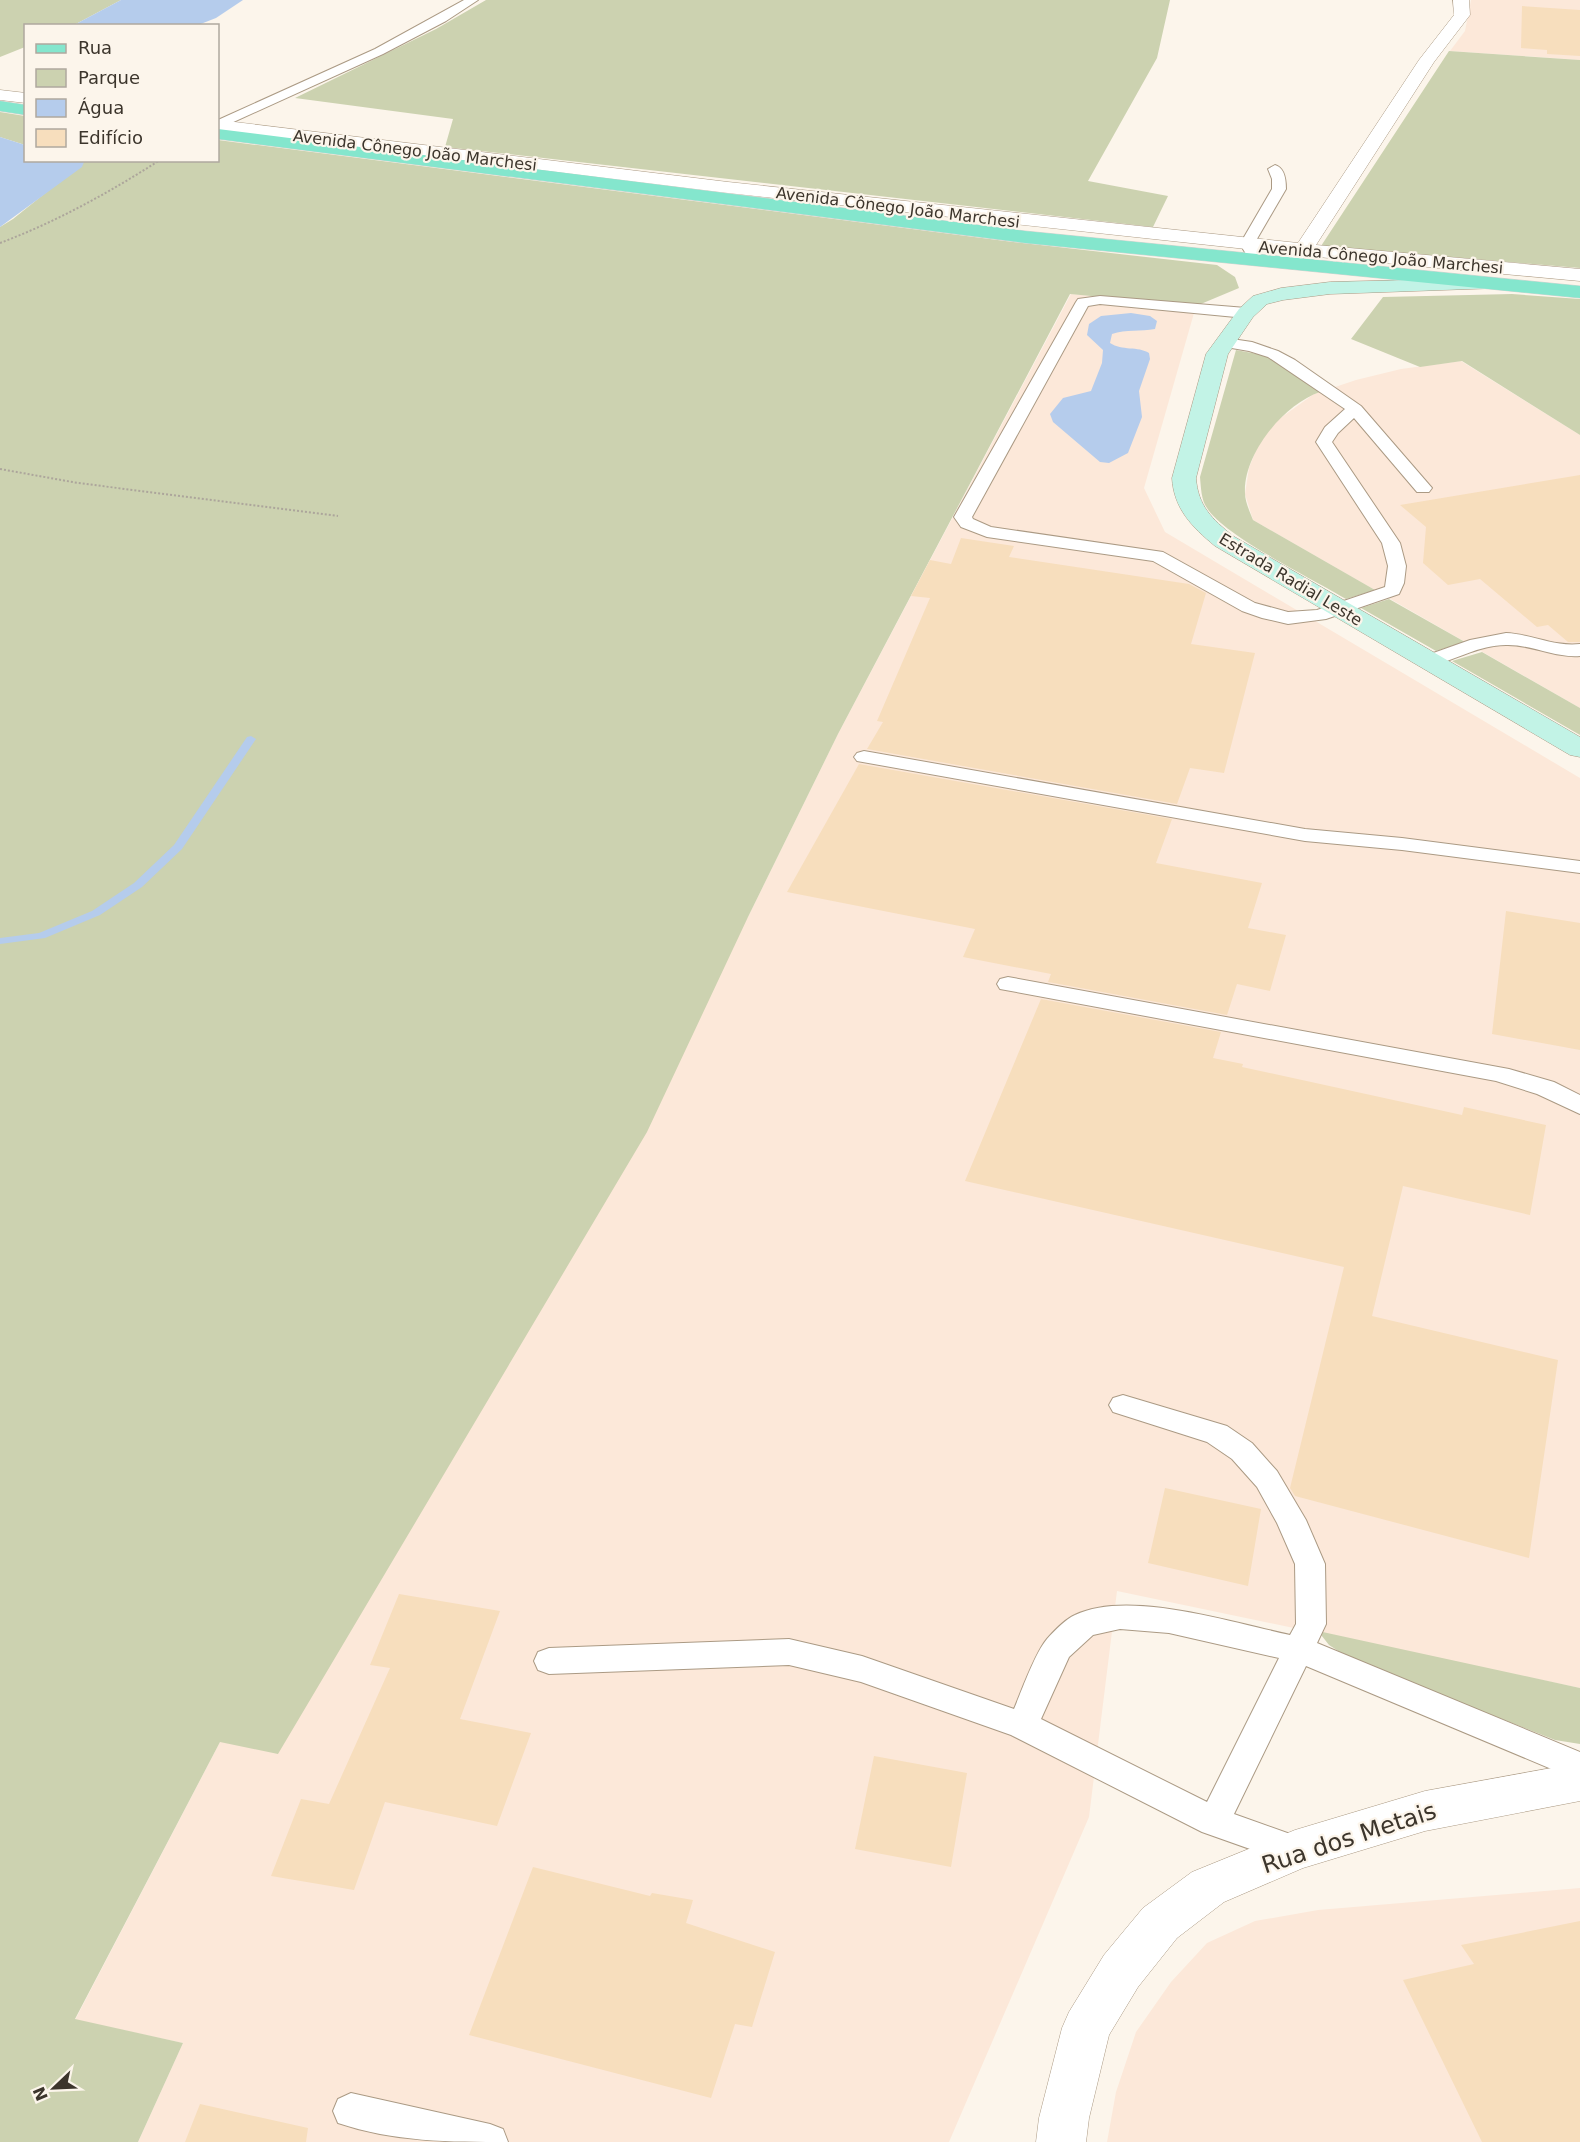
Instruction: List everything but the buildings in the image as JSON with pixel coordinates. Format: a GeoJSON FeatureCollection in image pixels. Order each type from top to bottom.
{"type":"FeatureCollection","features":[{"type":"Feature","properties":{"kind":"main road"},"geometry":{"type":"LineString","coordinates":[[0,106],[24,110]]}},
{"type":"Feature","properties":{"kind":"main road"},"geometry":{"type":"LineString","coordinates":[[219,134],[1025,237],[1252,253],[1281,263],[1493,276],[1580,292]]}},
{"type":"Feature","properties":{"kind":"street"},"geometry":{"type":"LineString","coordinates":[[1281,263],[1304,249],[1427,60],[1462,15],[1461,0]]}},
{"type":"Feature","properties":{"kind":"street"},"geometry":{"type":"LineString","coordinates":[[0,94],[24,98]]}},
{"type":"Feature","properties":{"kind":"street","name":"Avenida Cônego João Marchesi"},"geometry":{"type":"LineString","coordinates":[[219,125],[557,169],[980,217],[1252,253],[1304,249],[1493,276],[1580,274]]}},
{"type":"Feature","properties":{"kind":"street","name":"Estrada Radial Leste"},"geometry":{"type":"LineString","coordinates":[[1493,276],[1305,290],[1260,300],[1246,313],[1217,354],[1184,478],[1184,494],[1190,509],[1203,524],[1224,541],[1580,749]]}},
{"type":"Feature","properties":{"kind":"street","name":"Rua dos Metais"},"geometry":{"type":"LineString","coordinates":[[1061,2142],[1064,2118],[1086,2028],[1121,1971],[1160,1923],[1208,1887],[1294,1850],[1425,1811],[1580,1782]]}},
{"type":"Feature","properties":{"kind":"lane"},"geometry":{"type":"LineString","coordinates":[[219,125],[397,44],[430,27],[472,0]]}},
{"type":"Feature","properties":{"kind":"lane"},"geometry":{"type":"LineString","coordinates":[[1252,253],[1279,189],[1279,179],[1275,169]]}},
{"type":"Feature","properties":{"kind":"lane"},"geometry":{"type":"LineString","coordinates":[[1246,313],[1100,300],[1083,302],[963,517],[967,523],[987,532],[1157,556],[1173,562],[1257,611],[1270,615],[1308,617],[1392,590],[1398,573],[1398,559],[1391,543],[1324,442],[1331,430],[1355,409]]}},
{"type":"Feature","properties":{"kind":"lane"},"geometry":{"type":"LineString","coordinates":[[1225,343],[1252,347],[1273,354],[1355,409],[1423,488]]}},
{"type":"Feature","properties":{"kind":"lane"},"geometry":{"type":"LineString","coordinates":[[1429,662],[1490,641],[1507,639],[1526,641],[1554,650],[1580,650]]}},
{"type":"Feature","properties":{"kind":"lane"},"geometry":{"type":"LineString","coordinates":[[864,757],[1305,835],[1402,844],[1580,867]]}},
{"type":"Feature","properties":{"kind":"lane"},"geometry":{"type":"LineString","coordinates":[[1008,984],[1528,1080],[1566,1096],[1580,1106]]}},
{"type":"Feature","properties":{"kind":"lane"},"geometry":{"type":"LineString","coordinates":[[1123,1405],[1217,1434],[1242,1451],[1267,1479],[1292,1520],[1310,1564],[1311,1624],[1214,1822]]}},
{"type":"Feature","properties":{"kind":"lane"},"geometry":{"type":"LineString","coordinates":[[1022,1725],[1057,1649],[1084,1624],[1120,1617],[1169,1621],[1300,1650],[1580,1767]]}},
{"type":"Feature","properties":{"kind":"lane"},"geometry":{"type":"LineString","coordinates":[[549,1661],[789,1652],[862,1669],[1022,1725],[1214,1822],[1294,1850]]}},
{"type":"Feature","properties":{"kind":"lane"},"geometry":{"type":"LineString","coordinates":[[351,2111],[490,2142]]}},
{"type":"Feature","properties":{"kind":"path"},"geometry":{"type":"LineString","coordinates":[[0,243],[32,231],[129,180],[157,162]]}},
{"type":"Feature","properties":{"kind":"path"},"geometry":{"type":"LineString","coordinates":[[0,470],[78,483],[338,516]]}},
{"type":"Feature","properties":{"kind":"shaded area"},"geometry":{"type":"Polygon","coordinates":[[[1471,0],[1580,0],[1580,60],[1450,51],[1465,31],[1471,0]]]}},
{"type":"Feature","properties":{"kind":"shaded area"},"geometry":{"type":"Polygon","coordinates":[[[1071,294],[1196,306],[1144,488],[1165,532],[1580,778],[1580,1688],[1117,1591],[1089,1817],[949,2142],[138,2142],[183,2043],[75,2020],[220,1742],[748,917],[838,734],[1071,294]]]}},
{"type":"Feature","properties":{"kind":"shaded area"},"geometry":{"type":"Polygon","coordinates":[[[1461,361],[1580,435],[1580,708],[1253,520],[1245,494],[1249,468],[1260,440],[1279,419],[1314,394],[1356,380],[1401,369],[1461,361]]]}},
{"type":"Feature","properties":{"kind":"shaded area"},"geometry":{"type":"Polygon","coordinates":[[[1580,1888],[1580,2142],[1107,2142],[1116,2092],[1136,2032],[1171,1982],[1207,1943],[1255,1921],[1318,1910],[1580,1888]]]}},
{"type":"Feature","properties":{"kind":"green space"},"geometry":{"type":"Polygon","coordinates":[[[0,0],[121,0],[76,24],[24,24],[24,47],[0,57],[0,0]]]}},
{"type":"Feature","properties":{"kind":"green space"},"geometry":{"type":"Polygon","coordinates":[[[486,0],[1170,0],[1157,58],[1088,181],[1168,196],[1153,227],[445,147],[453,119],[295,98],[436,29],[486,0]]]}},
{"type":"Feature","properties":{"kind":"green space"},"geometry":{"type":"Polygon","coordinates":[[[1449,51],[1580,60],[1580,268],[1321,246],[1449,51]]]}},
{"type":"Feature","properties":{"kind":"green space"},"geometry":{"type":"Polygon","coordinates":[[[0,112],[24,116],[24,145],[0,137],[0,112]]]}},
{"type":"Feature","properties":{"kind":"green space"},"geometry":{"type":"Polygon","coordinates":[[[219,140],[1013,242],[1217,265],[1235,277],[1239,288],[1196,306],[1070,294],[838,734],[748,917],[647,1132],[278,1754],[220,1742],[75,2019],[183,2043],[138,2142],[0,2142],[0,227],[84,162],[219,162],[219,140]]]}},
{"type":"Feature","properties":{"kind":"green space"},"geometry":{"type":"Polygon","coordinates":[[[1512,294],[1580,299],[1580,435],[1462,361],[1420,367],[1351,339],[1383,297],[1512,294]]]}},
{"type":"Feature","properties":{"kind":"green space"},"geometry":{"type":"Polygon","coordinates":[[[1236,350],[1268,356],[1320,392],[1293,407],[1268,432],[1258,447],[1246,478],[1245,493],[1253,520],[1375,590],[1346,599],[1250,544],[1217,519],[1205,505],[1200,477],[1236,350]]]}},
{"type":"Feature","properties":{"kind":"green space"},"geometry":{"type":"Polygon","coordinates":[[[1389,599],[1465,642],[1436,651],[1361,608],[1389,599]]]}},
{"type":"Feature","properties":{"kind":"green space"},"geometry":{"type":"Polygon","coordinates":[[[1482,652],[1580,708],[1580,735],[1452,661],[1482,652]]]}},
{"type":"Feature","properties":{"kind":"green space"},"geometry":{"type":"Polygon","coordinates":[[[1318,1631],[1580,1688],[1580,1744],[1555,1740],[1352,1660],[1329,1645],[1318,1631]]]}},
{"type":"Feature","properties":{"kind":"water"},"geometry":{"type":"Polygon","coordinates":[[[121,0],[243,0],[216,18],[201,24],[76,24],[121,0]]]}},
{"type":"Feature","properties":{"kind":"water"},"geometry":{"type":"Polygon","coordinates":[[[0,137],[24,145],[24,162],[84,162],[82,167],[0,227],[0,137]]]}},
{"type":"Feature","properties":{"kind":"water"},"geometry":{"type":"Polygon","coordinates":[[[1131,313],[1150,316],[1157,321],[1155,329],[1112,334],[1110,343],[1149,353],[1150,359],[1139,391],[1142,417],[1128,453],[1109,463],[1100,462],[1053,422],[1050,414],[1063,398],[1091,391],[1102,363],[1103,350],[1087,335],[1089,324],[1101,316],[1131,313]]]}},
{"type":"Feature","properties":{"kind":"waterway"},"geometry":{"type":"LineString","coordinates":[[0,941],[41,936],[96,913],[138,885],[178,847],[251,739]]}}]}
